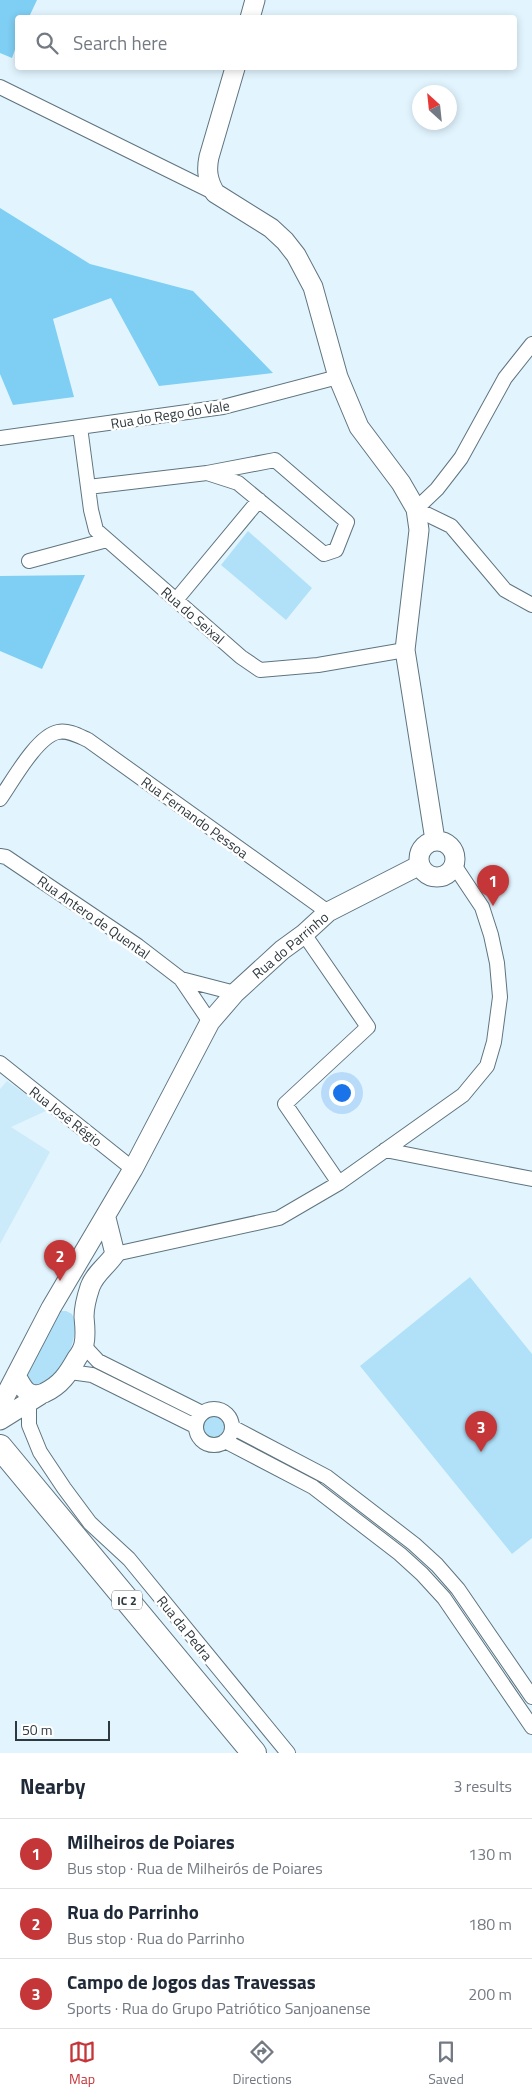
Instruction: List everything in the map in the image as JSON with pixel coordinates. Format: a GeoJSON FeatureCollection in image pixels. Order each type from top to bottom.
{"type":"FeatureCollection","features":[{"type":"Feature","properties":{"kind":"highway","name":"IC 2"},"geometry":{"type":"LineString","coordinates":[[0,1447],[254,1753]]}},
{"type":"Feature","properties":{"kind":"highway","name":"IC 2"},"geometry":{"type":"LineString","coordinates":[[0,1464],[240,1753]]}},
{"type":"Feature","properties":{"kind":"street"},"geometry":{"type":"LineString","coordinates":[[251,15],[256,0]]}},
{"type":"Feature","properties":{"kind":"street"},"geometry":{"type":"LineString","coordinates":[[215,193],[208,177],[207,166],[234,70]]}},
{"type":"Feature","properties":{"kind":"street"},"geometry":{"type":"LineString","coordinates":[[0,86],[215,193],[271,228],[296,255],[313,287],[338,377],[359,427],[401,483],[416,509],[419,530],[405,650],[435,840]]}},
{"type":"Feature","properties":{"kind":"street"},"geometry":{"type":"LineString","coordinates":[[416,509],[437,489],[462,458],[505,378],[532,344]]}},
{"type":"Feature","properties":{"kind":"street","name":"Rua do Rego do Vale"},"geometry":{"type":"LineString","coordinates":[[0,438],[223,407],[338,377]]}},
{"type":"Feature","properties":{"kind":"street","name":"Rua do Seixal"},"geometry":{"type":"LineString","coordinates":[[80,427],[96,530],[241,657],[260,670],[318,665],[405,650]]}},
{"type":"Feature","properties":{"kind":"street"},"geometry":{"type":"LineString","coordinates":[[88,487],[207,473],[275,460],[347,522],[336,550],[324,554],[238,483],[207,473]]}},
{"type":"Feature","properties":{"kind":"street"},"geometry":{"type":"LineString","coordinates":[[176,600],[259,500]]}},
{"type":"Feature","properties":{"kind":"street"},"geometry":{"type":"LineString","coordinates":[[416,509],[451,526],[504,590],[532,605]]}},
{"type":"Feature","properties":{"kind":"street"},"geometry":{"type":"LineString","coordinates":[[29,561],[107,540]]}},
{"type":"Feature","properties":{"kind":"street","name":"Rua Fernando Pessoa"},"geometry":{"type":"LineString","coordinates":[[0,799],[41,742],[57,732],[73,733],[88,740],[328,912]]}},
{"type":"Feature","properties":{"kind":"street"},"geometry":{"type":"LineString","coordinates":[[435,840],[447,843],[452,848],[455,859],[454,865],[446,875],[434,877],[428,875],[418,860],[421,849],[435,840]]}},
{"type":"Feature","properties":{"kind":"street","name":"Rua Antero de Quental"},"geometry":{"type":"LineString","coordinates":[[2,853],[138,946],[180,979],[210,1022]]}},
{"type":"Feature","properties":{"kind":"street","name":"Rua do Parrinho"},"geometry":{"type":"LineString","coordinates":[[0,1406],[51,1308],[106,1218],[133,1169],[210,1022],[235,993],[282,950],[304,934],[328,912],[420,865]]}},
{"type":"Feature","properties":{"kind":"street"},"geometry":{"type":"LineString","coordinates":[[0,1420],[65,1380],[84,1346],[86,1328],[84,1316],[94,1278],[115,1254],[279,1218],[339,1183],[463,1095],[487,1066],[494,1042],[500,997],[497,963],[491,934],[482,907],[454,865]]}},
{"type":"Feature","properties":{"kind":"street"},"geometry":{"type":"LineString","coordinates":[[304,934],[368,1027],[285,1104],[339,1183]]}},
{"type":"Feature","properties":{"kind":"street","name":"Rua Antero de Quental"},"geometry":{"type":"LineString","coordinates":[[180,979],[235,993]]}},
{"type":"Feature","properties":{"kind":"street","name":"Rua José Régio"},"geometry":{"type":"LineString","coordinates":[[0,1063],[133,1169]]}},
{"type":"Feature","properties":{"kind":"street"},"geometry":{"type":"LineString","coordinates":[[385,1150],[532,1179]]}},
{"type":"Feature","properties":{"kind":"street"},"geometry":{"type":"LineString","coordinates":[[106,1218],[115,1254]]}},
{"type":"Feature","properties":{"kind":"street"},"geometry":{"type":"LineString","coordinates":[[51,1308],[62,1304],[78,1308],[84,1316]]}},
{"type":"Feature","properties":{"kind":"street"},"geometry":{"type":"LineString","coordinates":[[84,1346],[98,1361],[202,1413]]}},
{"type":"Feature","properties":{"kind":"street"},"geometry":{"type":"LineString","coordinates":[[70,1372],[92,1376],[195,1426]]}},
{"type":"Feature","properties":{"kind":"street"},"geometry":{"type":"LineString","coordinates":[[16,1376],[23,1390],[32,1395],[34,1399]]}},
{"type":"Feature","properties":{"kind":"street","name":"Rua da Pedra"},"geometry":{"type":"LineString","coordinates":[[34,1399],[29,1425],[40,1452],[74,1502],[90,1523],[129,1559],[288,1753]]}},
{"type":"Feature","properties":{"kind":"street"},"geometry":{"type":"LineString","coordinates":[[214,1409],[223,1412],[230,1418],[232,1428],[225,1441],[216,1445],[206,1443],[198,1436],[195,1426],[197,1419],[202,1413],[214,1409]]}},
{"type":"Feature","properties":{"kind":"street"},"geometry":{"type":"LineString","coordinates":[[232,1428],[327,1477],[414,1544],[437,1565],[458,1589],[532,1698]]}},
{"type":"Feature","properties":{"kind":"street"},"geometry":{"type":"LineString","coordinates":[[225,1441],[313,1487],[400,1554],[422,1574],[444,1598],[532,1727]]}},
{"type":"Feature","properties":{"kind":"shaded area"},"geometry":{"type":"Polygon","coordinates":[[[0,0],[37,0],[30,15],[15,15],[15,50],[12,58],[0,53],[0,0]]]}},
{"type":"Feature","properties":{"kind":"shaded area"},"geometry":{"type":"Polygon","coordinates":[[[0,208],[90,264],[193,291],[273,373],[159,386],[111,298],[53,319],[74,397],[13,405],[0,374],[0,208]]]}},
{"type":"Feature","properties":{"kind":"shaded area"},"geometry":{"type":"Polygon","coordinates":[[[248,531],[312,588],[286,620],[221,565],[248,531]]]}},
{"type":"Feature","properties":{"kind":"shaded area"},"geometry":{"type":"Polygon","coordinates":[[[85,575],[42,669],[0,651],[0,576],[85,575]]]}},
{"type":"Feature","properties":{"kind":"shaded area"},"geometry":{"type":"Polygon","coordinates":[[[7,1081],[48,1110],[11,1127],[50,1152],[0,1244],[0,1089],[7,1081]]]}},
{"type":"Feature","properties":{"kind":"shaded area"},"geometry":{"type":"Polygon","coordinates":[[[470,1277],[532,1354],[532,1538],[512,1554],[360,1366],[470,1277]]]}},
{"type":"Feature","properties":{"kind":"shaded area"},"geometry":{"type":"Polygon","coordinates":[[[58,1311],[66,1311],[72,1314],[75,1323],[72,1345],[54,1375],[38,1388],[26,1383],[25,1370],[58,1311]]]}},
{"type":"Feature","properties":{"kind":"shaded area"},"geometry":{"type":"Polygon","coordinates":[[[213,1416],[221,1419],[224,1427],[221,1435],[213,1438],[205,1435],[202,1427],[205,1419],[213,1416]]]}},
{"type":"Feature","properties":{"kind":"place","name":"Milheiros de Poiares"},"geometry":{"type":"Point","coordinates":[493,906]}},
{"type":"Feature","properties":{"kind":"place","name":"Rua do Parrinho"},"geometry":{"type":"Point","coordinates":[60,1281]}},
{"type":"Feature","properties":{"kind":"place","name":"Campo de Jogos das Travessas"},"geometry":{"type":"Point","coordinates":[481,1452]}}]}
